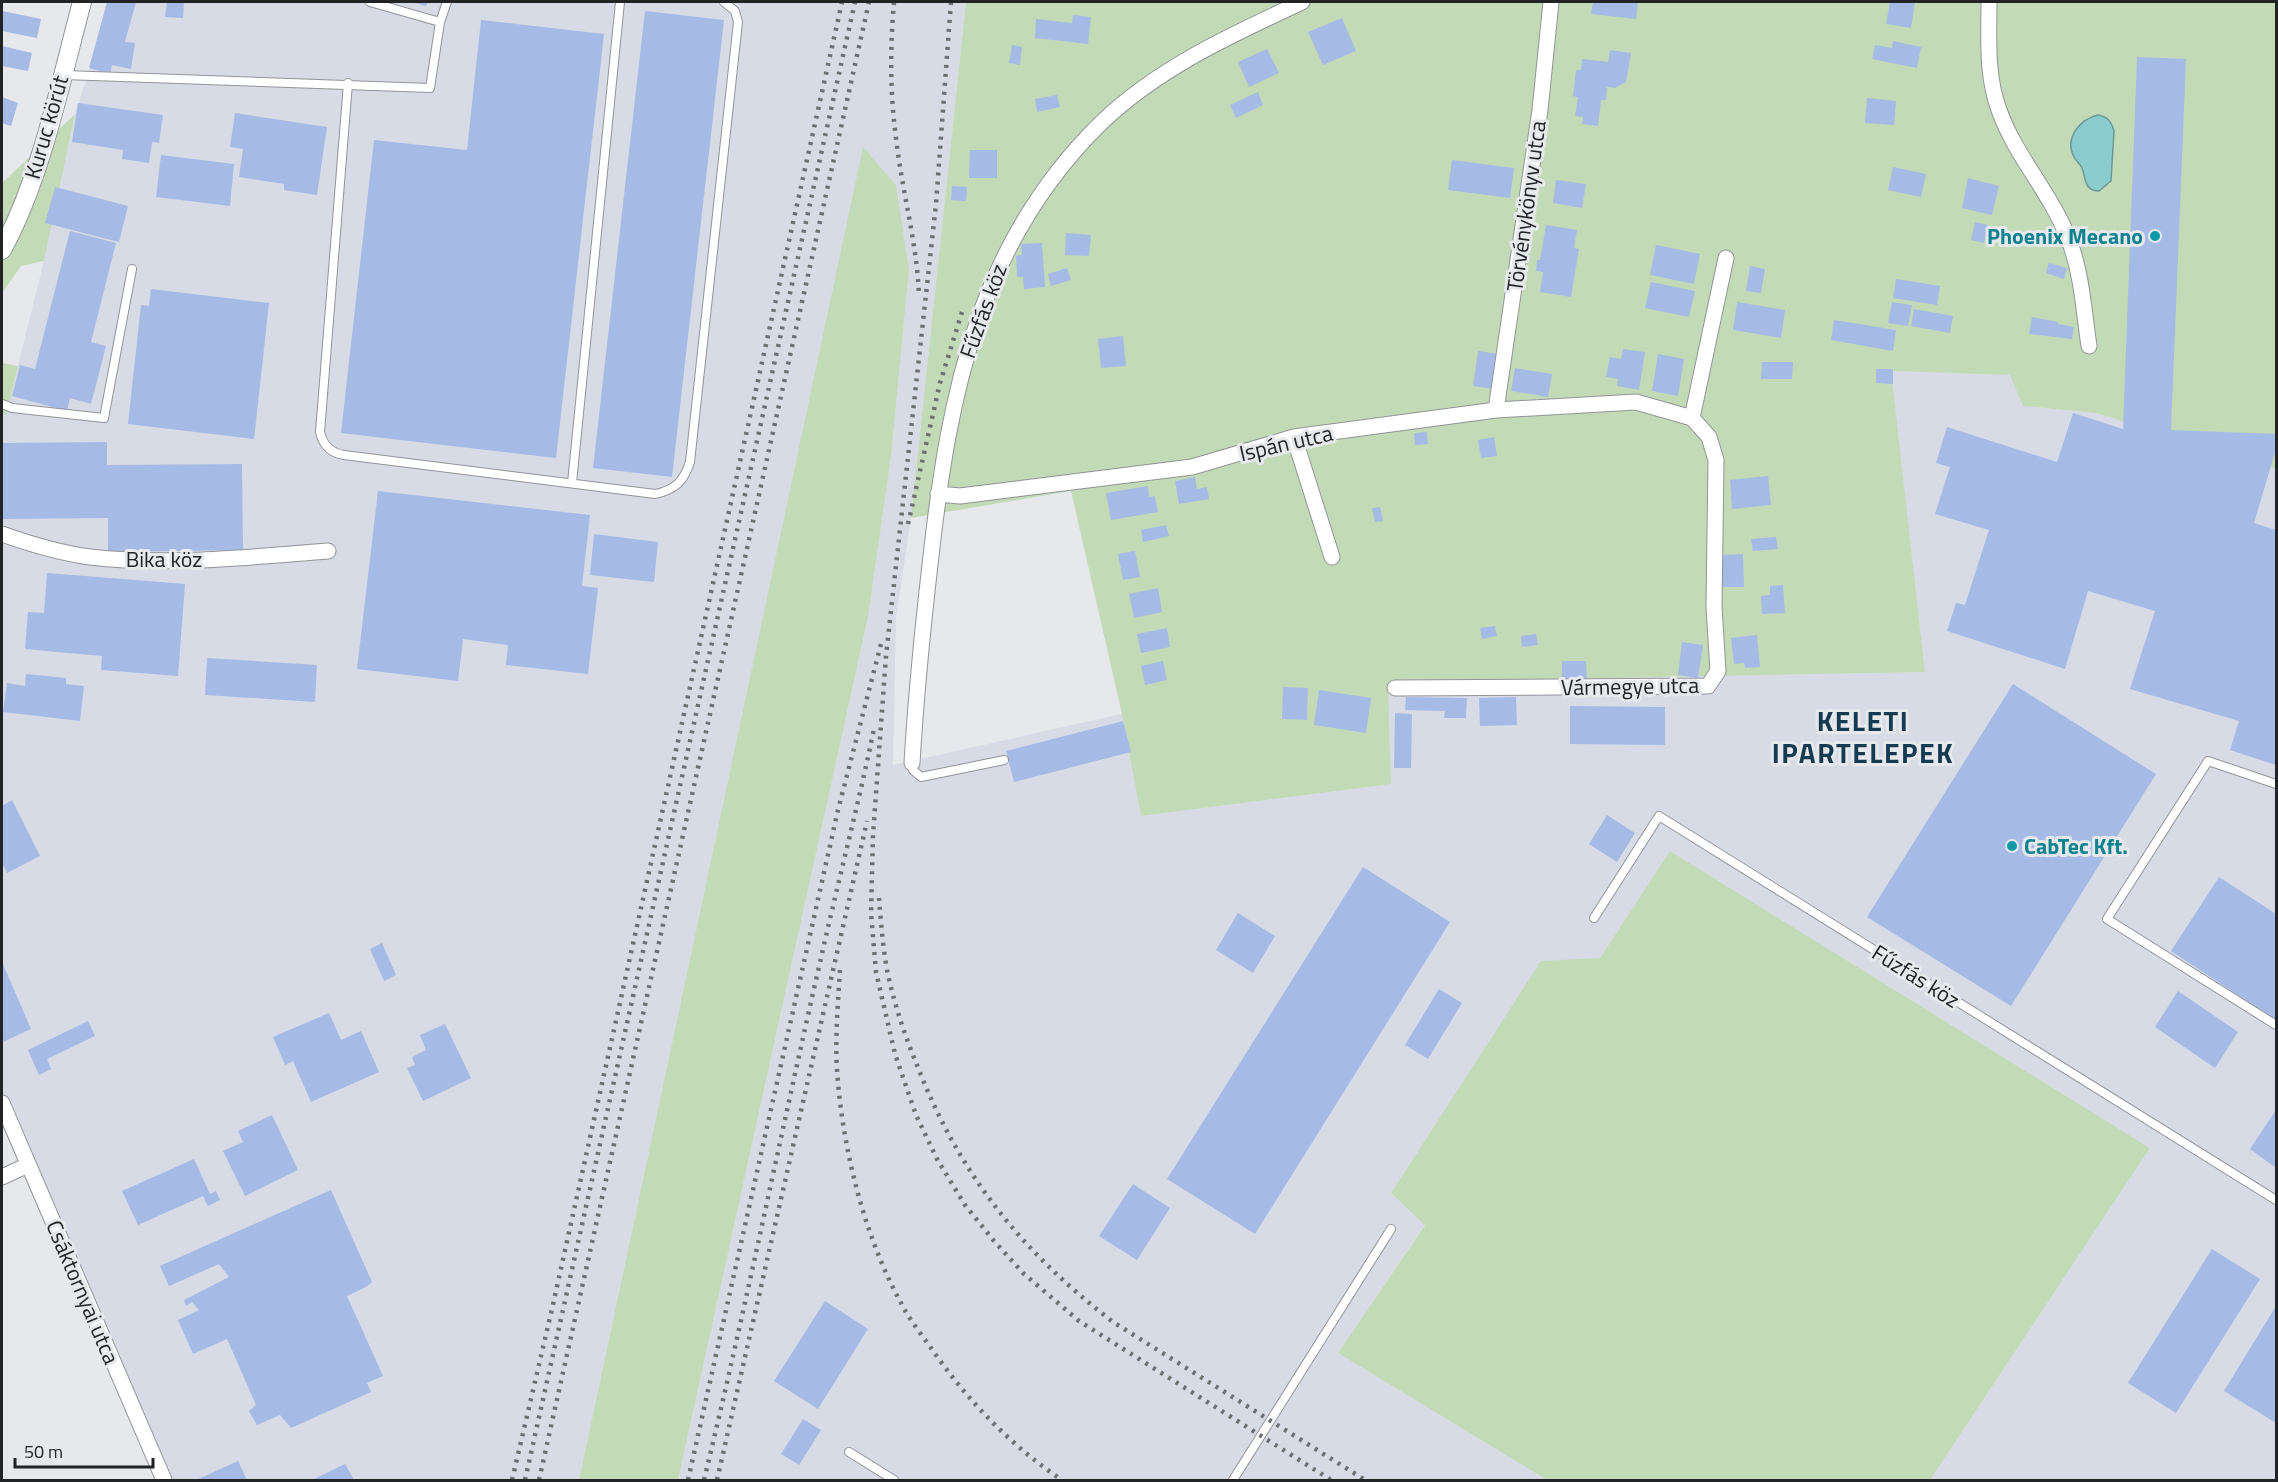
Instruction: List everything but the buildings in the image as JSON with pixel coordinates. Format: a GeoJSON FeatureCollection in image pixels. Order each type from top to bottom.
{"type":"FeatureCollection","features":[{"type":"Feature","properties":{"kind":"street","name":"Kuruc körút"},"geometry":{"type":"LineString","coordinates":[[2,250],[31,183],[82,2]]}},
{"type":"Feature","properties":{"kind":"street","name":"Fűzfás köz"},"geometry":{"type":"LineString","coordinates":[[912,763],[919,660],[938,494],[961,373],[985,298],[1001,260],[1056,176],[1102,123],[1150,84],[1219,40],[1302,2]]}},
{"type":"Feature","properties":{"kind":"street","name":"Törvénykönyv utca"},"geometry":{"type":"LineString","coordinates":[[1496,410],[1540,110],[1551,2]]}},
{"type":"Feature","properties":{"kind":"street"},"geometry":{"type":"LineString","coordinates":[[1989,2],[1989,62],[1999,110],[2013,140],[2050,201],[2070,244],[2089,346]]}},
{"type":"Feature","properties":{"kind":"street"},"geometry":{"type":"LineString","coordinates":[[1692,418],[1726,258]]}},
{"type":"Feature","properties":{"kind":"street","name":"Ispán utca"},"geometry":{"type":"LineString","coordinates":[[938,494],[960,496],[1192,467],[1294,437],[1496,410],[1636,402],[1692,418]]}},
{"type":"Feature","properties":{"kind":"street","name":"Vármegye utca"},"geometry":{"type":"LineString","coordinates":[[1395,688],[1708,686],[1718,671],[1714,607],[1716,460],[1709,437],[1692,418]]}},
{"type":"Feature","properties":{"kind":"street"},"geometry":{"type":"LineString","coordinates":[[1294,437],[1332,557]]}},
{"type":"Feature","properties":{"kind":"street","name":"Bika köz"},"geometry":{"type":"LineString","coordinates":[[2,534],[37,546],[89,557],[140,561],[219,559],[328,551]]}},
{"type":"Feature","properties":{"kind":"street","name":"Csáktornyai utca"},"geometry":{"type":"LineString","coordinates":[[2,1103],[164,1480]]}},
{"type":"Feature","properties":{"kind":"street"},"geometry":{"type":"LineString","coordinates":[[2,1177],[28,1165]]}},
{"type":"Feature","properties":{"kind":"lane"},"geometry":{"type":"LineString","coordinates":[[370,2],[440,22]]}},
{"type":"Feature","properties":{"kind":"lane"},"geometry":{"type":"LineString","coordinates":[[62,75],[348,83],[430,88],[440,22],[447,2]]}},
{"type":"Feature","properties":{"kind":"lane"},"geometry":{"type":"LineString","coordinates":[[572,483],[620,2]]}},
{"type":"Feature","properties":{"kind":"lane"},"geometry":{"type":"LineString","coordinates":[[348,83],[320,432],[322,440],[331,451],[338,454],[655,494],[672,490],[683,479],[690,462],[738,22],[735,11],[724,2]]}},
{"type":"Feature","properties":{"kind":"lane"},"geometry":{"type":"LineString","coordinates":[[2,404],[12,408],[105,418],[132,269]]}},
{"type":"Feature","properties":{"kind":"lane"},"geometry":{"type":"LineString","coordinates":[[912,763],[913,770],[921,777],[1004,760]]}},
{"type":"Feature","properties":{"kind":"lane"},"geometry":{"type":"LineString","coordinates":[[2277,784],[2208,761],[2107,920],[2277,1025]]}},
{"type":"Feature","properties":{"kind":"lane","name":"Fűzfás köz"},"geometry":{"type":"LineString","coordinates":[[1594,918],[1659,816],[2277,1200]]}},
{"type":"Feature","properties":{"kind":"lane"},"geometry":{"type":"LineString","coordinates":[[1233,1480],[1390,1229]]}},
{"type":"Feature","properties":{"kind":"lane"},"geometry":{"type":"LineString","coordinates":[[849,1452],[894,1480]]}},
{"type":"Feature","properties":{"kind":"shaded area"},"geometry":{"type":"Polygon","coordinates":[[[112,2],[966,2],[911,518],[896,618],[893,765],[1122,714],[1141,816],[1391,784],[1388,682],[1925,672],[1890,371],[2011,375],[2023,406],[2096,413],[2276,469],[2276,1480],[1930,1480],[2150,1148],[1670,851],[1600,958],[1541,962],[1391,1193],[1425,1224],[1338,1353],[1547,1480],[678,1480],[868,617],[891,457],[909,270],[863,148],[579,1480],[166,1480],[2,1101],[2,414],[6,414],[44,261],[75,114],[112,2]]]}},
{"type":"Feature","properties":{"kind":"green space"},"geometry":{"type":"Polygon","coordinates":[[[966,2],[2276,2],[2276,469],[2096,413],[2023,406],[2010,375],[1891,371],[1925,672],[1388,682],[1391,784],[1141,816],[1122,714],[1071,491],[911,518],[966,2]]]}},
{"type":"Feature","properties":{"kind":"green space"},"geometry":{"type":"Polygon","coordinates":[[[75,114],[44,261],[21,266],[2,293],[2,183],[75,114]]]}},
{"type":"Feature","properties":{"kind":"green space"},"geometry":{"type":"Polygon","coordinates":[[[863,147],[896,185],[909,270],[891,457],[868,617],[678,1480],[579,1480],[863,147]]]}},
{"type":"Feature","properties":{"kind":"green space"},"geometry":{"type":"Polygon","coordinates":[[[2,363],[18,366],[6,415],[2,414],[2,363]]]}},
{"type":"Feature","properties":{"kind":"green space"},"geometry":{"type":"Polygon","coordinates":[[[1670,851],[2150,1148],[1930,1480],[1547,1480],[1338,1353],[1425,1225],[1391,1193],[1541,961],[1600,958],[1670,851]]]}},
{"type":"Feature","properties":{"kind":"water"},"geometry":{"type":"Polygon","coordinates":[[[2098,115],[2109,120],[2114,131],[2111,181],[2099,191],[2088,187],[2082,168],[2071,150],[2072,136],[2076,130],[2085,121],[2098,115]]]}},
{"type":"Feature","properties":{"kind":"railway"},"geometry":{"type":"LineString","coordinates":[[512,1480],[842,2]]}},
{"type":"Feature","properties":{"kind":"railway"},"geometry":{"type":"LineString","coordinates":[[525,1480],[855,2]]}},
{"type":"Feature","properties":{"kind":"railway"},"geometry":{"type":"LineString","coordinates":[[539,1480],[869,2]]}},
{"type":"Feature","properties":{"kind":"railway"},"geometry":{"type":"LineString","coordinates":[[894,2],[891,70],[894,121],[918,276],[919,296]]}},
{"type":"Feature","properties":{"kind":"railway"},"geometry":{"type":"LineString","coordinates":[[951,2],[936,204],[886,656],[873,835],[871,913],[876,972],[895,1054],[916,1115],[937,1159],[965,1205],[1023,1273],[1079,1321],[1331,1480]]}},
{"type":"Feature","properties":{"kind":"railway"},"geometry":{"type":"LineString","coordinates":[[908,524],[940,383],[962,312]]}},
{"type":"Feature","properties":{"kind":"railway"},"geometry":{"type":"LineString","coordinates":[[688,1480],[838,810],[881,644]]}},
{"type":"Feature","properties":{"kind":"railway"},"geometry":{"type":"LineString","coordinates":[[704,1480],[874,729]]}},
{"type":"Feature","properties":{"kind":"railway"},"geometry":{"type":"LineString","coordinates":[[717,1480],[867,821]]}},
{"type":"Feature","properties":{"kind":"railway"},"geometry":{"type":"LineString","coordinates":[[879,898],[888,975],[908,1043],[952,1141],[996,1208],[1049,1267],[1113,1322],[1365,1480]]}},
{"type":"Feature","properties":{"kind":"railway"},"geometry":{"type":"LineString","coordinates":[[840,970],[836,1058],[844,1129],[857,1190],[876,1249],[888,1277],[915,1326],[959,1386],[1007,1437],[1062,1480]]}},
{"type":"Feature","properties":{"kind":"place","name":"Phoenix Mecano"},"geometry":{"type":"Point","coordinates":[2155,236]}},
{"type":"Feature","properties":{"kind":"place","name":"CabTec Kft."},"geometry":{"type":"Point","coordinates":[2012,846]}},
{"type":"Feature","properties":{"kind":"district","name":"KELETI IPARTELEPEK"},"geometry":{"type":"Point","coordinates":[1863,736]}}]}
